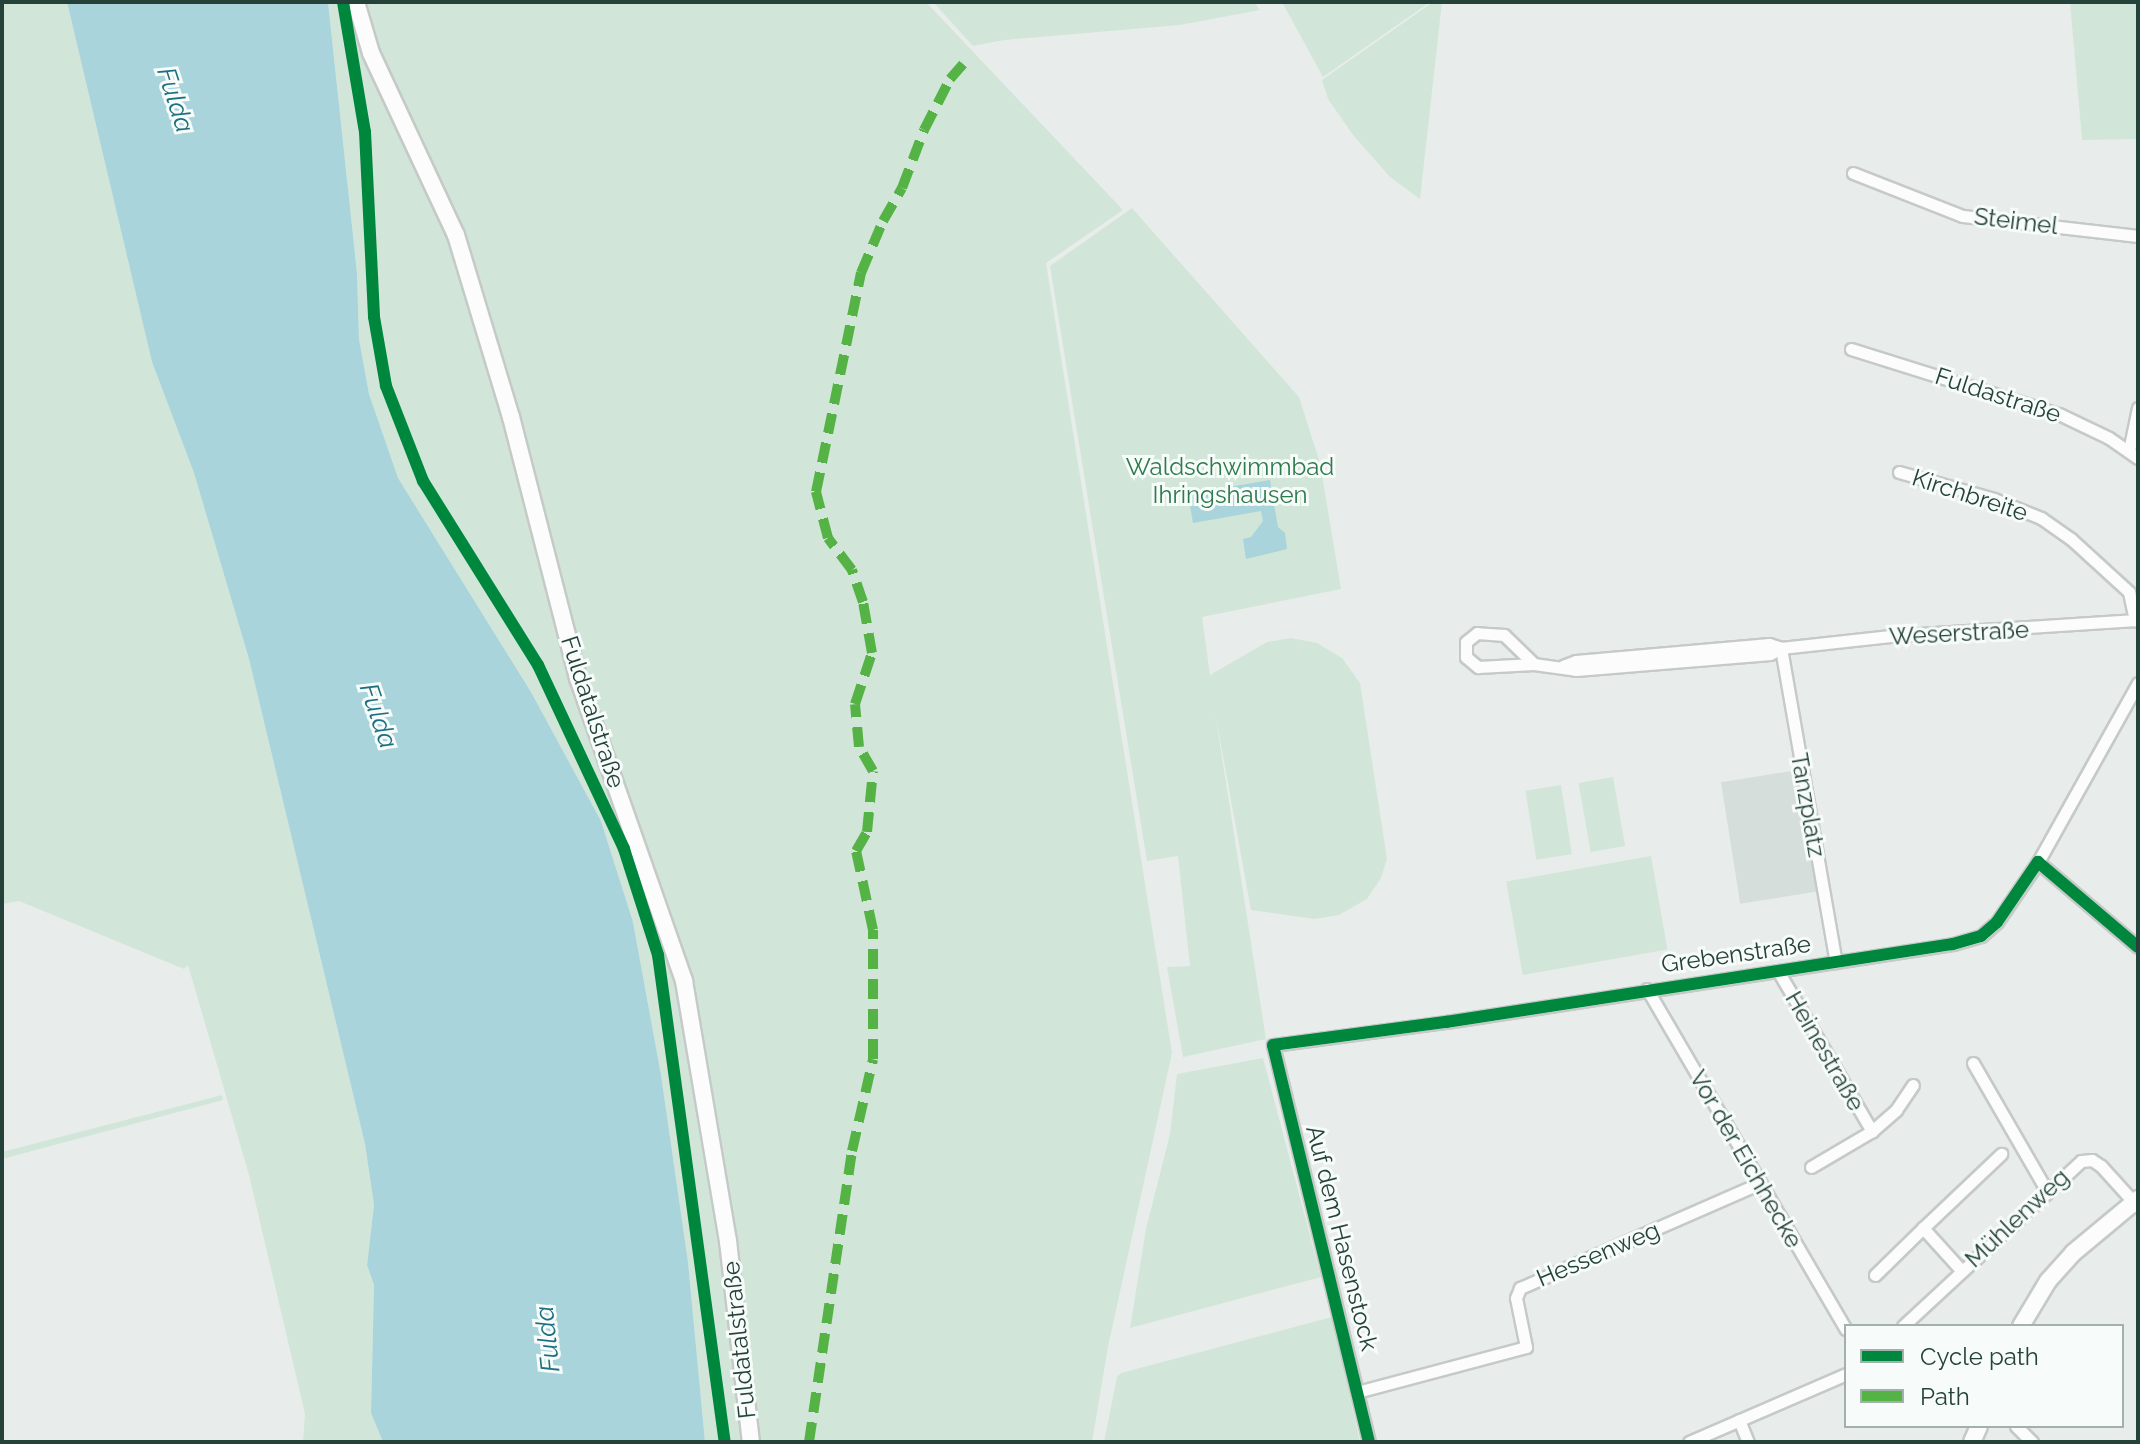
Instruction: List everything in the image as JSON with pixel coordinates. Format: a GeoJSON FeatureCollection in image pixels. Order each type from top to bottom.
{"type":"FeatureCollection","features":[{"type":"Feature","properties":{"kind":"main road","name":"Fuldatalstraße"},"geometry":{"type":"LineString","coordinates":[[356,2],[371,53],[456,235],[511,417],[578,678],[684,981],[728,1241],[751,1442]]}},
{"type":"Feature","properties":{"kind":"main road"},"geometry":{"type":"LineString","coordinates":[[2022,1324],[2048,1281],[2073,1253],[2137,1203]]}},
{"type":"Feature","properties":{"kind":"street","name":"Steimel"},"geometry":{"type":"LineString","coordinates":[[1853,173],[1963,216],[2138,236]]}},
{"type":"Feature","properties":{"kind":"street","name":"Fuldastraße"},"geometry":{"type":"LineString","coordinates":[[1851,349],[2046,409],[2134,454]]}},
{"type":"Feature","properties":{"kind":"street"},"geometry":{"type":"LineString","coordinates":[[2134,454],[2138,408]]}},
{"type":"Feature","properties":{"kind":"street","name":"Kirchbreite"},"geometry":{"type":"LineString","coordinates":[[1899,472],[1994,499],[2041,518],[2071,539],[2129,592],[2137,620]]}},
{"type":"Feature","properties":{"kind":"street","name":"Weserstraße"},"geometry":{"type":"LineString","coordinates":[[1534,664],[1504,635],[1487,631],[1468,638],[1464,649],[1466,657],[1478,667],[1534,664],[1576,670],[1770,654],[1781,648],[1905,635],[2137,620]]}},
{"type":"Feature","properties":{"kind":"street","name":"Tanzplatz"},"geometry":{"type":"LineString","coordinates":[[1781,648],[1836,962]]}},
{"type":"Feature","properties":{"kind":"street","name":"Grebenstraße"},"geometry":{"type":"LineString","coordinates":[[1273,1045],[1474,1018],[1836,962],[1981,936],[1997,922],[2038,862],[2138,683]]}},
{"type":"Feature","properties":{"kind":"street"},"geometry":{"type":"LineString","coordinates":[[2038,862],[2138,947]]}},
{"type":"Feature","properties":{"kind":"street","name":"Heinestraße"},"geometry":{"type":"LineString","coordinates":[[1778,971],[1872,1131]]}},
{"type":"Feature","properties":{"kind":"street","name":"Vor der Eichhecke"},"geometry":{"type":"LineString","coordinates":[[1647,989],[1844,1326]]}},
{"type":"Feature","properties":{"kind":"street","name":"Auf dem Hasenstock"},"geometry":{"type":"LineString","coordinates":[[1273,1045],[1369,1442]]}},
{"type":"Feature","properties":{"kind":"street"},"geometry":{"type":"LineString","coordinates":[[1973,1063],[2047,1191]]}},
{"type":"Feature","properties":{"kind":"street"},"geometry":{"type":"LineString","coordinates":[[1811,1167],[1872,1131],[1896,1110],[1913,1085]]}},
{"type":"Feature","properties":{"kind":"street"},"geometry":{"type":"LineString","coordinates":[[1875,1275],[2001,1154]]}},
{"type":"Feature","properties":{"kind":"street","name":"Mühlenweg"},"geometry":{"type":"LineString","coordinates":[[1905,1324],[2081,1161],[2092,1160],[2137,1203]]}},
{"type":"Feature","properties":{"kind":"street","name":"Hessenweg"},"geometry":{"type":"LineString","coordinates":[[1357,1392],[1526,1347],[1516,1298],[1520,1288],[1760,1183]]}},
{"type":"Feature","properties":{"kind":"street"},"geometry":{"type":"LineString","coordinates":[[1923,1228],[1961,1270]]}},
{"type":"Feature","properties":{"kind":"street"},"geometry":{"type":"LineString","coordinates":[[1689,1442],[1844,1375]]}},
{"type":"Feature","properties":{"kind":"street"},"geometry":{"type":"LineString","coordinates":[[1739,1420],[1748,1442]]}},
{"type":"Feature","properties":{"kind":"shaded area"},"geometry":{"type":"Polygon","coordinates":[[[1798,770],[1817,891],[1740,904],[1721,782],[1798,770]]]}},
{"type":"Feature","properties":{"kind":"green space"},"geometry":{"type":"Polygon","coordinates":[[[2,2],[67,2],[152,362],[194,473],[249,659],[365,1144],[374,1205],[367,1265],[374,1285],[371,1413],[383,1442],[303,1442],[305,1414],[249,1175],[188,965],[184,969],[19,901],[2,904],[2,2]]]}},
{"type":"Feature","properties":{"kind":"green space"},"geometry":{"type":"Polygon","coordinates":[[[328,2],[926,2],[1123,210],[1046,263],[1172,1053],[1108,1347],[1092,1442],[705,1442],[688,1262],[661,1075],[633,922],[601,821],[531,692],[398,478],[369,394],[359,339],[357,273],[328,2]]]}},
{"type":"Feature","properties":{"kind":"green space"},"geometry":{"type":"Polygon","coordinates":[[[933,2],[1254,2],[1260,10],[1180,25],[1004,40],[973,46],[933,2]]]}},
{"type":"Feature","properties":{"kind":"green space"},"geometry":{"type":"Polygon","coordinates":[[[1282,2],[1430,2],[1323,77],[1282,2]]]}},
{"type":"Feature","properties":{"kind":"green space"},"geometry":{"type":"Polygon","coordinates":[[[1433,2],[1442,2],[1420,199],[1390,177],[1353,135],[1328,99],[1322,80],[1433,2]]]}},
{"type":"Feature","properties":{"kind":"green space"},"geometry":{"type":"Polygon","coordinates":[[[2070,2],[2138,2],[2138,139],[2082,140],[2070,2]]]}},
{"type":"Feature","properties":{"kind":"green space","name":"Waldschwimmbad Ihringshausen"},"geometry":{"type":"Polygon","coordinates":[[[1132,208],[1299,397],[1320,463],[1341,589],[1202,617],[1210,675],[1267,642],[1291,638],[1317,643],[1342,658],[1360,683],[1387,859],[1381,878],[1367,899],[1339,915],[1315,919],[1251,910],[1215,712],[1266,1039],[1183,1057],[1167,967],[1190,966],[1178,856],[1147,861],[1050,266],[1132,208]]]}},
{"type":"Feature","properties":{"kind":"green space"},"geometry":{"type":"Polygon","coordinates":[[[1613,777],[1625,846],[1591,852],[1579,783],[1613,777]]]}},
{"type":"Feature","properties":{"kind":"green space"},"geometry":{"type":"Polygon","coordinates":[[[1561,785],[1572,854],[1536,860],[1525,791],[1561,785]]]}},
{"type":"Feature","properties":{"kind":"green space"},"geometry":{"type":"Polygon","coordinates":[[[1651,856],[1667,950],[1523,975],[1506,882],[1651,856]]]}},
{"type":"Feature","properties":{"kind":"green space"},"geometry":{"type":"Polygon","coordinates":[[[1263,1058],[1321,1277],[1130,1328],[1146,1229],[1170,1134],[1177,1074],[1263,1058]]]}},
{"type":"Feature","properties":{"kind":"green space"},"geometry":{"type":"Polygon","coordinates":[[[222,1095],[223,1100],[2,1159],[2,1152],[222,1095]]]}},
{"type":"Feature","properties":{"kind":"green space"},"geometry":{"type":"Polygon","coordinates":[[[1332,1317],[1360,1442],[1104,1442],[1117,1377],[1121,1373],[1332,1317]]]}},
{"type":"Feature","properties":{"kind":"water","name":"Fulda"},"geometry":{"type":"Polygon","coordinates":[[[67,2],[328,2],[357,273],[359,339],[369,394],[398,478],[531,692],[601,821],[633,922],[661,1075],[688,1262],[705,1442],[383,1442],[371,1413],[374,1285],[367,1265],[374,1205],[365,1144],[249,659],[194,473],[152,362],[67,2]]]}},
{"type":"Feature","properties":{"kind":"water"},"geometry":{"type":"Polygon","coordinates":[[[1270,480],[1278,527],[1285,533],[1287,549],[1246,559],[1243,539],[1251,537],[1263,521],[1261,511],[1193,523],[1188,494],[1270,480]]]}},
{"type":"Feature","properties":{"kind":"marked path"},"geometry":{"type":"LineString","coordinates":[[809,1442],[852,1151],[873,1059],[873,930],[856,851],[867,832],[873,771],[859,747],[855,704],[872,653],[863,602],[852,570],[828,538],[816,492],[861,273],[883,221],[902,188],[924,130],[950,79],[963,64]]}},
{"type":"Feature","properties":{"kind":"cycle path"},"geometry":{"type":"LineString","coordinates":[[343,2],[365,132],[374,317],[386,386],[423,481],[538,665],[624,849],[658,955],[725,1442]]}},
{"type":"Feature","properties":{"kind":"cycle path"},"geometry":{"type":"LineString","coordinates":[[1369,1442],[1273,1045],[1446,1022],[1953,944],[1981,936],[1997,922],[2038,862],[2138,947]]}}]}
